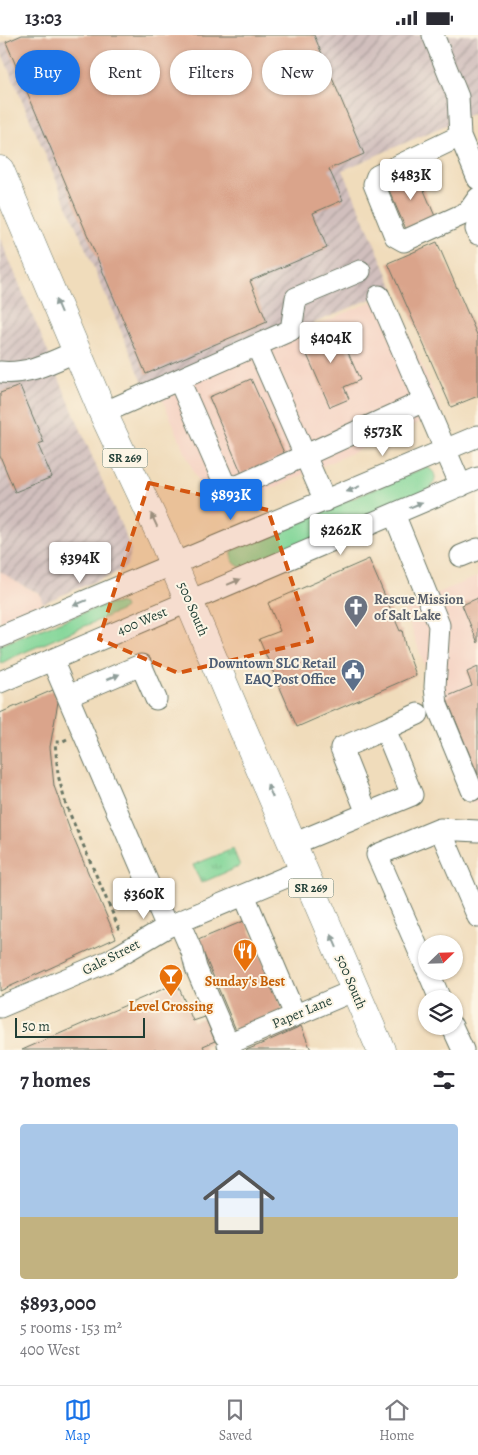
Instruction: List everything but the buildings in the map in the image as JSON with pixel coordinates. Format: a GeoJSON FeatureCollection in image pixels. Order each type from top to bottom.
{"type":"FeatureCollection","features":[{"type":"Feature","properties":{"kind":"main road","name":"500 South"},"geometry":{"type":"LineString","coordinates":[[0,171],[103,413],[164,540],[381,1050]]}},
{"type":"Feature","properties":{"kind":"street"},"geometry":{"type":"LineString","coordinates":[[433,35],[458,97],[460,136],[478,179]]}},
{"type":"Feature","properties":{"kind":"street"},"geometry":{"type":"LineString","coordinates":[[460,136],[377,176],[374,184],[395,236],[404,241],[468,212],[478,198]]}},
{"type":"Feature","properties":{"kind":"street"},"geometry":{"type":"LineString","coordinates":[[478,224],[476,229],[478,234]]}},
{"type":"Feature","properties":{"kind":"street"},"geometry":{"type":"LineString","coordinates":[[103,413],[291,330],[296,298],[360,271]]}},
{"type":"Feature","properties":{"kind":"street"},"geometry":{"type":"LineString","coordinates":[[379,296],[445,450],[469,482]]}},
{"type":"Feature","properties":{"kind":"street"},"geometry":{"type":"LineString","coordinates":[[257,345],[325,501]]}},
{"type":"Feature","properties":{"kind":"street"},"geometry":{"type":"LineString","coordinates":[[0,372],[19,373],[28,371],[77,351]]}},
{"type":"Feature","properties":{"kind":"street"},"geometry":{"type":"LineString","coordinates":[[180,380],[226,485],[238,487],[424,401]]}},
{"type":"Feature","properties":{"kind":"street"},"geometry":{"type":"LineString","coordinates":[[0,637],[478,436]]}},
{"type":"Feature","properties":{"kind":"street","name":"400 West"},"geometry":{"type":"LineString","coordinates":[[0,682],[469,482]]}},
{"type":"Feature","properties":{"kind":"street"},"geometry":{"type":"LineString","coordinates":[[394,514],[439,625],[435,687],[437,705],[472,790]]}},
{"type":"Feature","properties":{"kind":"street"},"geometry":{"type":"LineString","coordinates":[[52,660],[173,925],[192,952],[196,968],[228,1043]]}},
{"type":"Feature","properties":{"kind":"street"},"geometry":{"type":"LineString","coordinates":[[68,696],[141,665],[156,699]]}},
{"type":"Feature","properties":{"kind":"street"},"geometry":{"type":"LineString","coordinates":[[367,813],[341,748],[418,714]]}},
{"type":"Feature","properties":{"kind":"street"},"geometry":{"type":"LineString","coordinates":[[293,844],[412,795],[385,729]]}},
{"type":"Feature","properties":{"kind":"street"},"geometry":{"type":"LineString","coordinates":[[418,949],[377,855],[440,829],[478,831]]}},
{"type":"Feature","properties":{"kind":"street"},"geometry":{"type":"LineString","coordinates":[[440,829],[478,917]]}},
{"type":"Feature","properties":{"kind":"street","name":"Gale Street"},"geometry":{"type":"LineString","coordinates":[[0,1007],[111,960],[173,925],[303,869]]}},
{"type":"Feature","properties":{"kind":"street"},"geometry":{"type":"LineString","coordinates":[[244,895],[302,1012]]}},
{"type":"Feature","properties":{"kind":"street","name":"Paper Lane"},"geometry":{"type":"LineString","coordinates":[[228,1043],[355,991]]}},
{"type":"Feature","properties":{"kind":"street"},"geometry":{"type":"LineString","coordinates":[[456,1035],[463,1050]]}},
{"type":"Feature","properties":{"kind":"path"},"geometry":{"type":"LineString","coordinates":[[62,742],[55,742],[58,775],[66,805],[118,929],[129,949]]}},
{"type":"Feature","properties":{"kind":"highlighted area"},"geometry":{"type":"Polygon","coordinates":[[[149,483],[268,510],[312,641],[178,673],[99,639],[149,483]]]}},
{"type":"Feature","properties":{"kind":"shaded area"},"geometry":{"type":"Polygon","coordinates":[[[20,35],[478,35],[478,111],[343,170],[394,289],[148,394],[20,95],[80,95],[80,50],[15,50],[15,84],[0,49],[0,44],[20,35]]]}},
{"type":"Feature","properties":{"kind":"shaded area"},"geometry":{"type":"Polygon","coordinates":[[[0,238],[131,549],[126,567],[120,571],[43,603],[39,593],[18,583],[0,571],[0,238]]]}},
{"type":"Feature","properties":{"kind":"shaded area"},"geometry":{"type":"Polygon","coordinates":[[[391,293],[442,412],[212,516],[160,393],[391,293]]]}},
{"type":"Feature","properties":{"kind":"shaded area"},"geometry":{"type":"Polygon","coordinates":[[[0,571],[39,594],[43,603],[0,622],[0,571]]]}},
{"type":"Feature","properties":{"kind":"shaded area"},"geometry":{"type":"Polygon","coordinates":[[[478,576],[478,803],[473,805],[404,607],[478,576]]]}},
{"type":"Feature","properties":{"kind":"green space"},"geometry":{"type":"Polygon","coordinates":[[[426,467],[435,476],[431,488],[246,567],[240,567],[232,560],[233,550],[426,467]]]}},
{"type":"Feature","properties":{"kind":"green space"},"geometry":{"type":"Polygon","coordinates":[[[119,603],[124,605],[125,608],[0,664],[0,645],[101,606],[119,603]]]}},
{"type":"Feature","properties":{"kind":"green space"},"geometry":{"type":"Polygon","coordinates":[[[233,849],[240,866],[201,883],[193,865],[233,849]]]}},
{"type":"Feature","properties":{"kind":"place","name":"Rescue Mission of Salt Lake"},"geometry":{"type":"Point","coordinates":[356,628]}},
{"type":"Feature","properties":{"kind":"place","name":"Downtown SLC Retail EAQ Post Office"},"geometry":{"type":"Point","coordinates":[353,692]}},
{"type":"Feature","properties":{"kind":"place","name":"Sunday's Best"},"geometry":{"type":"Point","coordinates":[245,972]}},
{"type":"Feature","properties":{"kind":"place","name":"Level Crossing"},"geometry":{"type":"Point","coordinates":[171,997]}}]}
